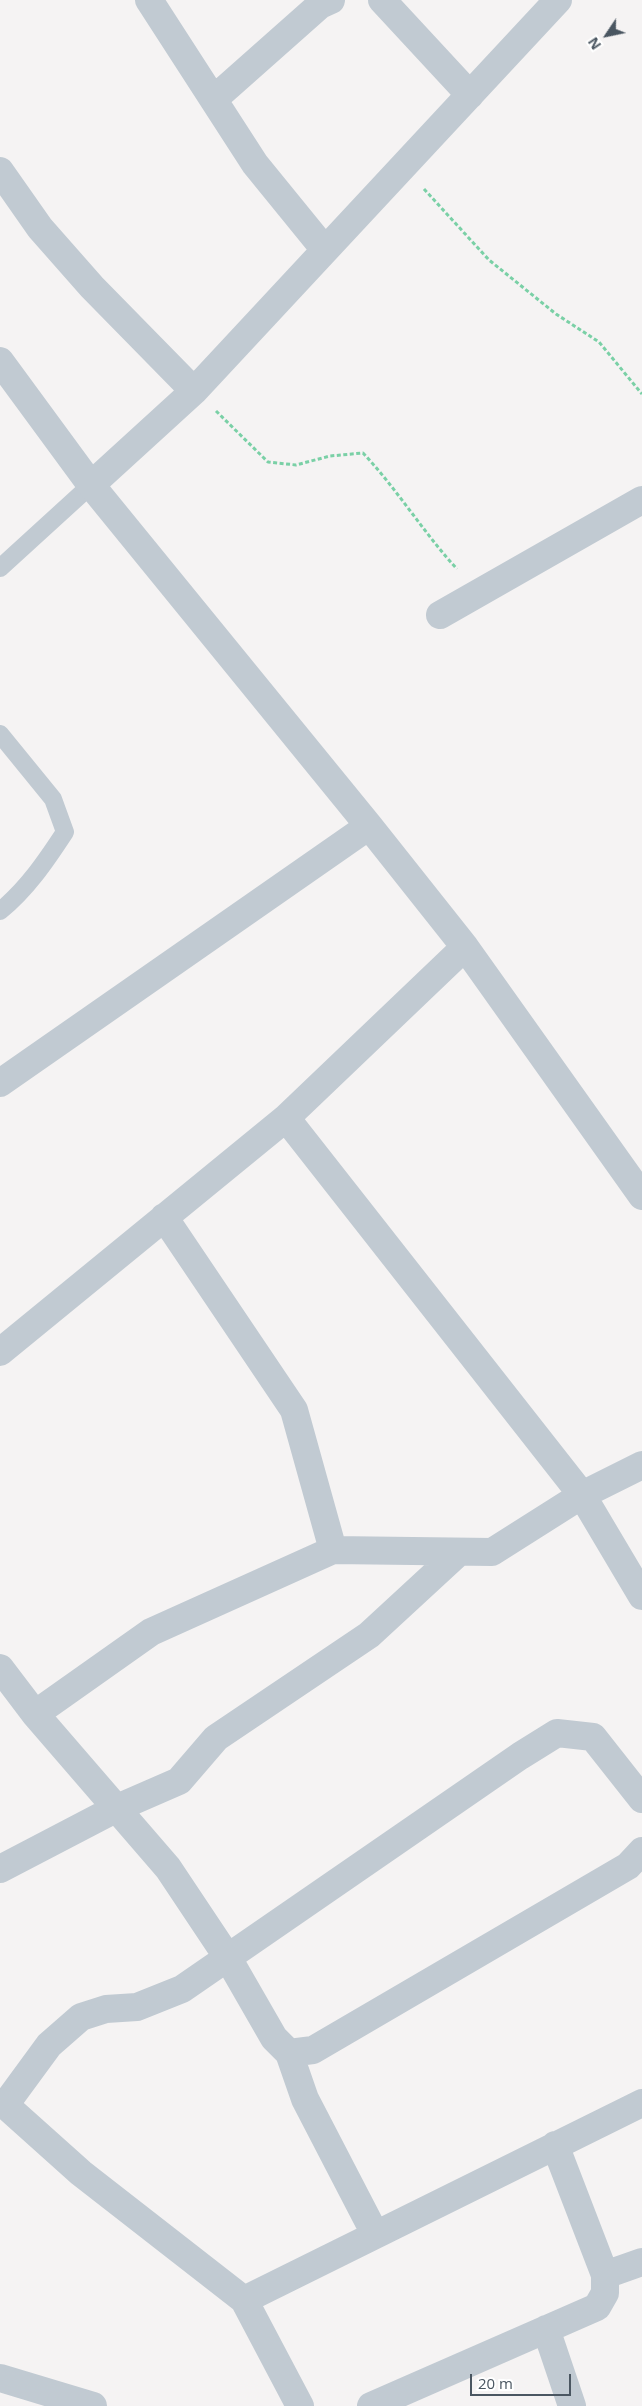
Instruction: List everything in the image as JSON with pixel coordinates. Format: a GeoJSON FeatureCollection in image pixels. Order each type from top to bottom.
{"type":"FeatureCollection","features":[{"type":"Feature","properties":{"kind":"street"},"geometry":{"type":"LineString","coordinates":[[149,0],[255,164],[325,250]]}},
{"type":"Feature","properties":{"kind":"street"},"geometry":{"type":"LineString","coordinates":[[214,99],[320,5],[330,0]]}},
{"type":"Feature","properties":{"kind":"street"},"geometry":{"type":"LineString","coordinates":[[382,0],[470,95]]}},
{"type":"Feature","properties":{"kind":"street"},"geometry":{"type":"LineString","coordinates":[[91,485],[194,391],[558,0]]}},
{"type":"Feature","properties":{"kind":"street"},"geometry":{"type":"LineString","coordinates":[[0,171],[40,228],[59,250],[92,287],[194,391]]}},
{"type":"Feature","properties":{"kind":"street"},"geometry":{"type":"LineString","coordinates":[[0,361],[91,485],[369,826],[465,947],[642,1196]]}},
{"type":"Feature","properties":{"kind":"street"},"geometry":{"type":"LineString","coordinates":[[440,615],[642,500]]}},
{"type":"Feature","properties":{"kind":"street"},"geometry":{"type":"LineString","coordinates":[[0,1084],[369,826]]}},
{"type":"Feature","properties":{"kind":"street"},"geometry":{"type":"LineString","coordinates":[[0,1352],[286,1118],[465,947]]}},
{"type":"Feature","properties":{"kind":"street"},"geometry":{"type":"LineString","coordinates":[[286,1118],[582,1495],[642,1596]]}},
{"type":"Feature","properties":{"kind":"street"},"geometry":{"type":"LineString","coordinates":[[164,1217],[294,1410],[333,1550]]}},
{"type":"Feature","properties":{"kind":"street"},"geometry":{"type":"LineString","coordinates":[[35,1714],[151,1632],[333,1550],[492,1552],[582,1495],[642,1465]]}},
{"type":"Feature","properties":{"kind":"street"},"geometry":{"type":"LineString","coordinates":[[0,1870],[117,1808],[179,1781],[216,1738],[369,1635],[459,1552]]}},
{"type":"Feature","properties":{"kind":"street"},"geometry":{"type":"LineString","coordinates":[[0,1668],[35,1714],[168,1868],[228,1958],[274,2038],[289,2053],[305,2099],[375,2234]]}},
{"type":"Feature","properties":{"kind":"street"},"geometry":{"type":"LineString","coordinates":[[300,2406],[244,2300],[81,2173],[3,2104],[49,2045],[81,2017],[106,2009],[137,2007],[182,1989],[520,1756],[558,1733],[593,1738],[642,1799]]}},
{"type":"Feature","properties":{"kind":"street"},"geometry":{"type":"LineString","coordinates":[[289,2053],[313,2050],[628,1866],[642,1851]]}},
{"type":"Feature","properties":{"kind":"street"},"geometry":{"type":"LineString","coordinates":[[244,2300],[642,2103]]}},
{"type":"Feature","properties":{"kind":"street"},"geometry":{"type":"LineString","coordinates":[[371,2406],[597,2307],[605,2293],[605,2275],[555,2145]]}},
{"type":"Feature","properties":{"kind":"street"},"geometry":{"type":"LineString","coordinates":[[605,2275],[642,2262]]}},
{"type":"Feature","properties":{"kind":"street"},"geometry":{"type":"LineString","coordinates":[[546,2329],[572,2406]]}},
{"type":"Feature","properties":{"kind":"street"},"geometry":{"type":"LineString","coordinates":[[0,2378],[93,2406]]}},
{"type":"Feature","properties":{"kind":"lane"},"geometry":{"type":"LineString","coordinates":[[0,568],[91,485]]}},
{"type":"Feature","properties":{"kind":"lane"},"geometry":{"type":"LineString","coordinates":[[0,734],[53,800],[65,832],[44,863],[16,898],[0,911]]}},
{"type":"Feature","properties":{"kind":"path"},"geometry":{"type":"LineString","coordinates":[[403,167],[489,260],[556,314],[599,342],[642,394]]}},
{"type":"Feature","properties":{"kind":"path"},"geometry":{"type":"LineString","coordinates":[[194,391],[268,462],[296,465],[330,456],[363,453],[383,474],[440,550],[480,593]]}}]}
